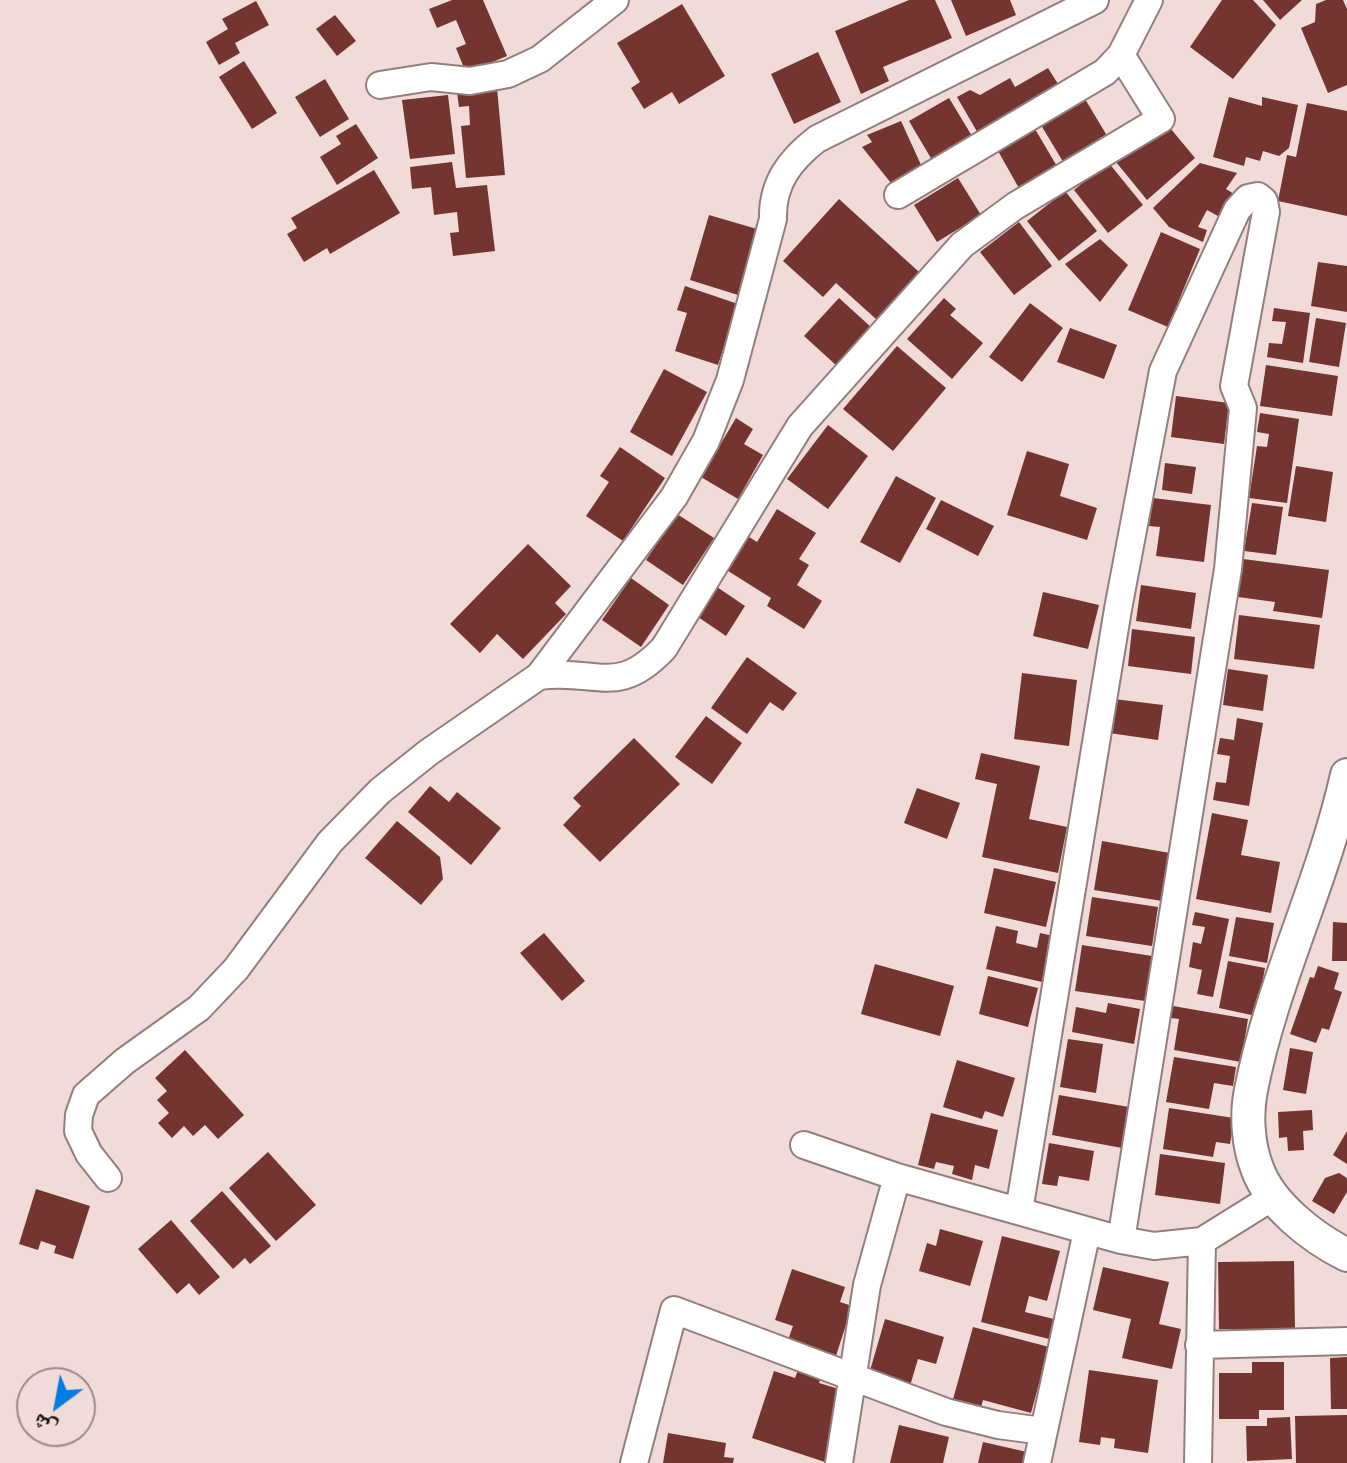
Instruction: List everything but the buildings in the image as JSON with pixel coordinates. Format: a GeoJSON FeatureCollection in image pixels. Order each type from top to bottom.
{"type":"FeatureCollection","features":[{"type":"Feature","properties":{"kind":"street"},"geometry":{"type":"LineString","coordinates":[[380,85],[431,77],[470,81],[508,74],[540,59],[615,0]]}},
{"type":"Feature","properties":{"kind":"street"},"geometry":{"type":"LineString","coordinates":[[108,1178],[89,1154],[78,1131],[79,1115],[86,1095],[125,1061],[199,1008],[236,969],[330,842],[380,791],[429,752],[539,676],[674,497],[706,441],[730,380],[773,219],[773,201],[793,158],[817,139],[1095,0]]}},
{"type":"Feature","properties":{"kind":"street"},"geometry":{"type":"LineString","coordinates":[[898,195],[1105,72],[1121,55],[1149,0]]}},
{"type":"Feature","properties":{"kind":"street"},"geometry":{"type":"LineString","coordinates":[[539,676],[567,672],[616,680],[638,672],[651,662],[664,648],[800,426],[962,245],[1015,206],[1161,119],[1121,55]]}},
{"type":"Feature","properties":{"kind":"street"},"geometry":{"type":"LineString","coordinates":[[1019,1211],[1118,609],[1163,371],[1174,340],[1237,210],[1248,198],[1258,196],[1264,201],[1266,212],[1234,386],[1243,408],[1228,569],[1121,1240]]}},
{"type":"Feature","properties":{"kind":"street"},"geometry":{"type":"LineString","coordinates":[[1347,775],[1336,826],[1274,1005],[1250,1092],[1249,1135],[1256,1168],[1271,1198],[1333,1248],[1347,1255]]}},
{"type":"Feature","properties":{"kind":"street"},"geometry":{"type":"LineString","coordinates":[[804,1145],[897,1177],[1087,1231],[1154,1246],[1202,1241],[1271,1198]]}},
{"type":"Feature","properties":{"kind":"street"},"geometry":{"type":"LineString","coordinates":[[839,1463],[867,1285],[897,1177]]}},
{"type":"Feature","properties":{"kind":"street"},"geometry":{"type":"LineString","coordinates":[[1037,1463],[1087,1231]]}},
{"type":"Feature","properties":{"kind":"street"},"geometry":{"type":"LineString","coordinates":[[1198,1463],[1202,1241]]}},
{"type":"Feature","properties":{"kind":"street"},"geometry":{"type":"LineString","coordinates":[[634,1463],[674,1310],[946,1412],[998,1425],[1043,1431]]}},
{"type":"Feature","properties":{"kind":"street"},"geometry":{"type":"LineString","coordinates":[[1199,1345],[1347,1341]]}}]}
